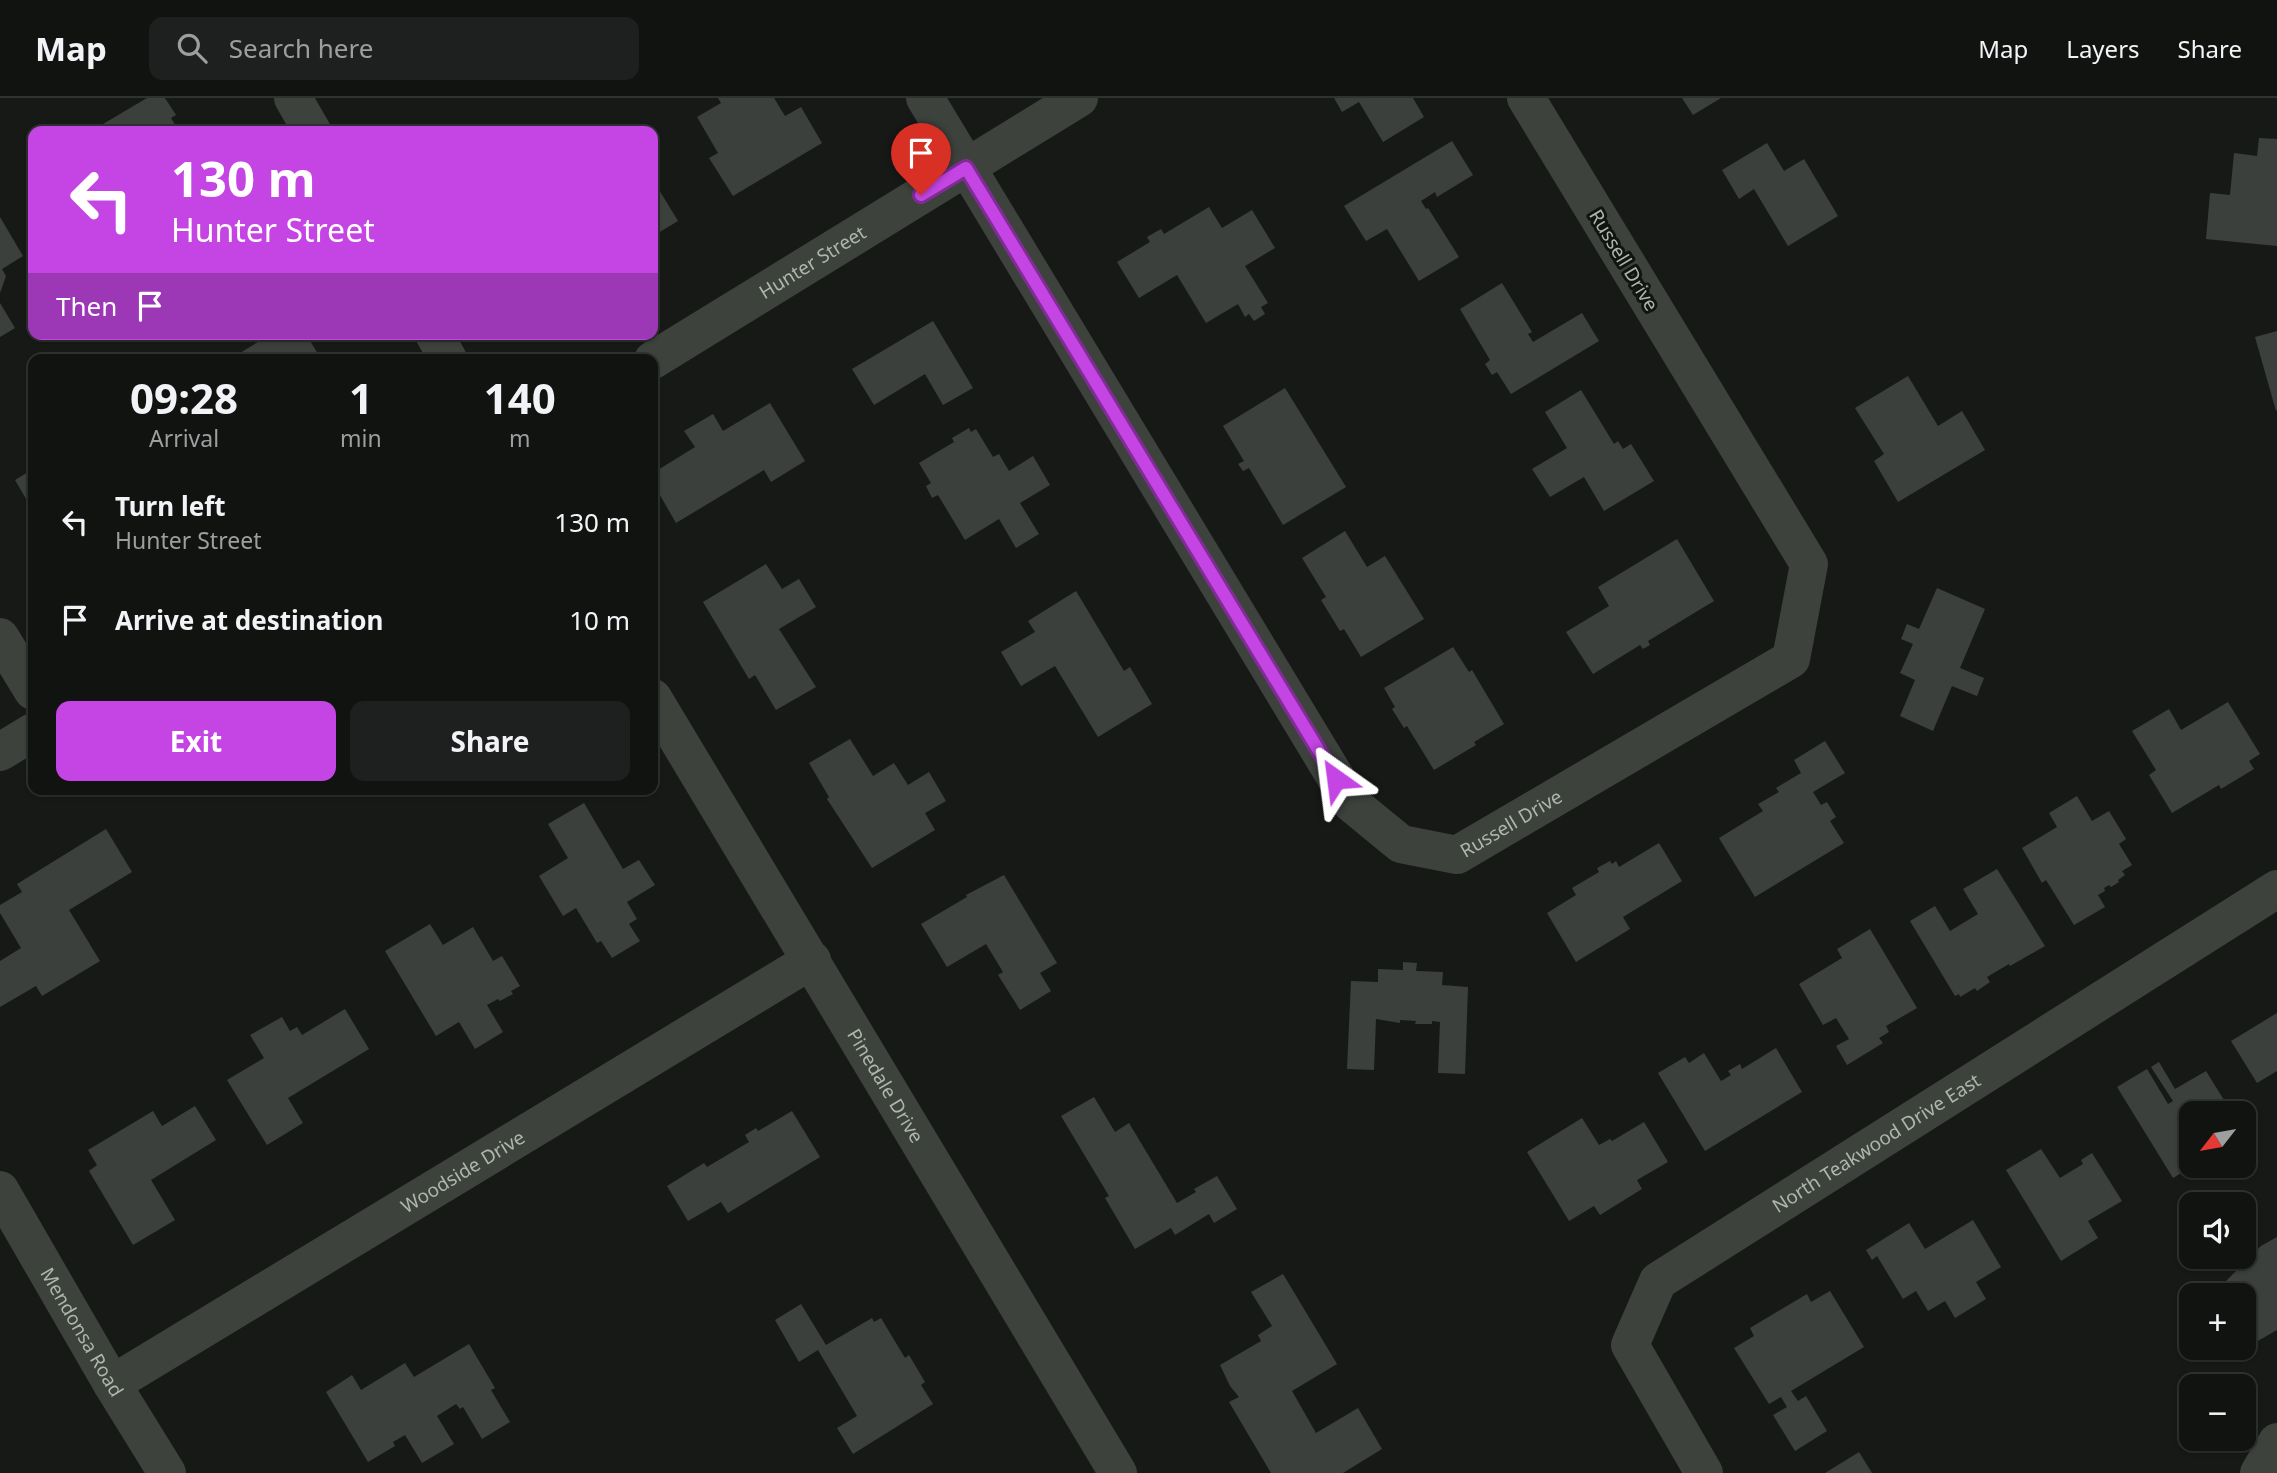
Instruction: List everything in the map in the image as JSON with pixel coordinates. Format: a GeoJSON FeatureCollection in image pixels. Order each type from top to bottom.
{"type":"FeatureCollection","features":[{"type":"Feature","properties":{"kind":"street"},"geometry":{"type":"LineString","coordinates":[[293,98],[309,126]]}},
{"type":"Feature","properties":{"kind":"street","name":"Russell Drive"},"geometry":{"type":"LineString","coordinates":[[925,98],[1351,803],[1401,844],[1457,855],[1791,659],[1809,564],[1526,98]]}},
{"type":"Feature","properties":{"kind":"street","name":"Hunter Street"},"geometry":{"type":"LineString","coordinates":[[658,357],[1079,98]]}},
{"type":"Feature","properties":{"kind":"street"},"geometry":{"type":"LineString","coordinates":[[0,637],[28,683]]}},
{"type":"Feature","properties":{"kind":"street","name":"Pinedale Drive"},"geometry":{"type":"LineString","coordinates":[[658,706],[1118,1473]]}},
{"type":"Feature","properties":{"kind":"street"},"geometry":{"type":"LineString","coordinates":[[0,752],[28,735]]}},
{"type":"Feature","properties":{"kind":"street","name":"North Teakwood Drive East"},"geometry":{"type":"LineString","coordinates":[[1704,1473],[1630,1345],[1658,1281],[2277,889]]}},
{"type":"Feature","properties":{"kind":"street","name":"Woodside Drive"},"geometry":{"type":"LineString","coordinates":[[112,1384],[812,960]]}},
{"type":"Feature","properties":{"kind":"street","name":"Mendonsa Road"},"geometry":{"type":"LineString","coordinates":[[0,1190],[112,1384],[167,1473]]}},
{"type":"Feature","properties":{"kind":"street"},"geometry":{"type":"LineString","coordinates":[[2259,1473],[2277,1442]]}},
{"type":"Feature","properties":{"kind":"building"},"geometry":{"type":"Polygon","coordinates":[[[147,98],[165,98],[176,115],[171,118],[176,126],[103,124],[147,98]]]}},
{"type":"Feature","properties":{"kind":"building"},"geometry":{"type":"Polygon","coordinates":[[[718,98],[774,98],[785,116],[801,107],[822,143],[733,196],[709,158],[718,153],[697,117],[721,103],[718,98]]]}},
{"type":"Feature","properties":{"kind":"building"},"geometry":{"type":"Polygon","coordinates":[[[1334,98],[1413,98],[1424,117],[1383,142],[1359,102],[1342,112],[1334,98]]]}},
{"type":"Feature","properties":{"kind":"building"},"geometry":{"type":"Polygon","coordinates":[[[1682,98],[1721,98],[1693,115],[1682,98]]]}},
{"type":"Feature","properties":{"kind":"building"},"geometry":{"type":"Polygon","coordinates":[[[2259,138],[2277,139],[2277,246],[2206,239],[2210,193],[2230,195],[2234,153],[2257,156],[2259,138]]]}},
{"type":"Feature","properties":{"kind":"building"},"geometry":{"type":"Polygon","coordinates":[[[1452,141],[1473,175],[1437,197],[1435,192],[1421,201],[1459,257],[1419,281],[1387,229],[1366,241],[1344,206],[1452,141]]]}},
{"type":"Feature","properties":{"kind":"building"},"geometry":{"type":"Polygon","coordinates":[[[1767,143],[1784,171],[1804,159],[1838,216],[1788,246],[1754,189],[1739,199],[1722,170],[1767,143]]]}},
{"type":"Feature","properties":{"kind":"building"},"geometry":{"type":"Polygon","coordinates":[[[658,188],[678,221],[658,233],[658,188]]]}},
{"type":"Feature","properties":{"kind":"building"},"geometry":{"type":"Polygon","coordinates":[[[1209,207],[1222,228],[1252,210],[1275,248],[1245,266],[1268,303],[1261,307],[1265,314],[1254,321],[1249,314],[1245,317],[1238,304],[1206,323],[1177,275],[1139,298],[1117,262],[1150,242],[1147,237],[1161,229],[1164,234],[1209,207]]]}},
{"type":"Feature","properties":{"kind":"building"},"geometry":{"type":"Polygon","coordinates":[[[0,217],[23,256],[2,269],[6,276],[0,293],[0,217]]]}},
{"type":"Feature","properties":{"kind":"building"},"geometry":{"type":"Polygon","coordinates":[[[1502,283],[1532,332],[1528,334],[1533,342],[1582,313],[1599,341],[1511,394],[1497,372],[1492,375],[1485,364],[1490,360],[1460,309],[1502,283]]]}},
{"type":"Feature","properties":{"kind":"building"},"geometry":{"type":"Polygon","coordinates":[[[0,303],[15,328],[0,337],[0,303]]]}},
{"type":"Feature","properties":{"kind":"building"},"geometry":{"type":"Polygon","coordinates":[[[933,321],[973,388],[943,405],[925,374],[874,405],[852,369],[933,321]]]}},
{"type":"Feature","properties":{"kind":"building"},"geometry":{"type":"Polygon","coordinates":[[[2277,331],[2277,410],[2276,411],[2255,337],[2277,331]]]}},
{"type":"Feature","properties":{"kind":"building"},"geometry":{"type":"Polygon","coordinates":[[[261,340],[310,340],[318,354],[238,354],[261,340]]]}},
{"type":"Feature","properties":{"kind":"building"},"geometry":{"type":"Polygon","coordinates":[[[1908,376],[1938,426],[1962,411],[1985,450],[1898,502],[1874,461],[1884,454],[1855,408],[1908,376]]]}},
{"type":"Feature","properties":{"kind":"building"},"geometry":{"type":"Polygon","coordinates":[[[1285,388],[1346,487],[1283,525],[1249,468],[1243,471],[1238,464],[1244,461],[1223,426],[1285,388]]]}},
{"type":"Feature","properties":{"kind":"building"},"geometry":{"type":"Polygon","coordinates":[[[1581,390],[1614,444],[1618,441],[1623,449],[1631,444],[1654,481],[1604,511],[1584,477],[1550,497],[1532,469],[1567,448],[1545,412],[1581,390]]]}},
{"type":"Feature","properties":{"kind":"building"},"geometry":{"type":"Polygon","coordinates":[[[770,403],[805,461],[771,482],[764,470],[676,523],[658,492],[658,470],[695,447],[684,431],[713,414],[723,431],[770,403]]]}},
{"type":"Feature","properties":{"kind":"building"},"geometry":{"type":"Polygon","coordinates":[[[969,428],[971,432],[976,429],[993,457],[999,454],[1009,471],[1033,456],[1050,485],[1020,503],[1039,534],[1016,548],[999,519],[965,540],[938,495],[932,498],[926,486],[931,483],[919,463],[954,442],[952,438],[969,428]]]}},
{"type":"Feature","properties":{"kind":"building"},"geometry":{"type":"Polygon","coordinates":[[[28,472],[28,502],[15,480],[28,472]]]}},
{"type":"Feature","properties":{"kind":"building"},"geometry":{"type":"Polygon","coordinates":[[[1345,531],[1367,567],[1385,556],[1424,619],[1361,657],[1344,629],[1340,631],[1321,600],[1326,597],[1302,558],[1345,531]]]}},
{"type":"Feature","properties":{"kind":"building"},"geometry":{"type":"Polygon","coordinates":[[[1677,539],[1714,601],[1648,641],[1650,645],[1643,649],[1640,645],[1593,674],[1566,632],[1609,606],[1598,587],[1677,539]]]}},
{"type":"Feature","properties":{"kind":"building"},"geometry":{"type":"Polygon","coordinates":[[[766,564],[782,589],[799,579],[816,607],[779,629],[816,687],[776,710],[755,675],[749,679],[703,602],[766,564]]]}},
{"type":"Feature","properties":{"kind":"building"},"geometry":{"type":"Polygon","coordinates":[[[1937,588],[1985,609],[1960,668],[1984,678],[1977,696],[1952,686],[1933,731],[1900,716],[1915,680],[1900,673],[1913,644],[1901,639],[1907,624],[1919,629],[1937,588]]]}},
{"type":"Feature","properties":{"kind":"building"},"geometry":{"type":"Polygon","coordinates":[[[1076,591],[1124,671],[1130,667],[1152,704],[1098,737],[1055,666],[1021,686],[1001,652],[1035,632],[1028,621],[1076,591]]]}},
{"type":"Feature","properties":{"kind":"building"},"geometry":{"type":"Polygon","coordinates":[[[1453,647],[1469,672],[1472,670],[1504,724],[1474,742],[1476,745],[1434,770],[1407,726],[1404,728],[1392,709],[1395,707],[1384,688],[1453,647]]]}},
{"type":"Feature","properties":{"kind":"building"},"geometry":{"type":"Polygon","coordinates":[[[2228,702],[2260,754],[2249,761],[2254,769],[2221,789],[2219,785],[2172,813],[2149,775],[2156,770],[2132,731],[2169,709],[2181,730],[2228,702]]]}},
{"type":"Feature","properties":{"kind":"building"},"geometry":{"type":"Polygon","coordinates":[[[850,739],[873,776],[894,763],[908,785],[929,772],[946,801],[925,813],[935,830],[872,868],[827,799],[829,797],[809,763],[850,739]]]}},
{"type":"Feature","properties":{"kind":"building"},"geometry":{"type":"Polygon","coordinates":[[[1825,741],[1845,773],[1813,792],[1821,805],[1827,802],[1836,817],[1830,821],[1844,843],[1755,897],[1719,838],[1763,811],[1758,804],[1779,792],[1776,788],[1801,773],[1794,760],[1825,741]]]}},
{"type":"Feature","properties":{"kind":"building"},"geometry":{"type":"Polygon","coordinates":[[[2077,796],[2092,821],[2109,811],[2126,839],[2119,844],[2132,865],[2122,871],[2125,875],[2119,882],[2104,888],[2105,891],[2098,895],[2105,907],[2074,925],[2046,880],[2042,883],[2022,848],[2057,827],[2049,813],[2077,796]]]}},
{"type":"Feature","properties":{"kind":"building"},"geometry":{"type":"Polygon","coordinates":[[[584,803],[623,869],[639,860],[655,885],[627,902],[637,919],[629,924],[640,941],[612,958],[601,941],[597,943],[576,908],[563,916],[539,876],[568,858],[548,824],[584,803]]]}},
{"type":"Feature","properties":{"kind":"building"},"geometry":{"type":"Polygon","coordinates":[[[106,829],[132,872],[69,910],[100,961],[42,996],[36,986],[0,1007],[0,961],[21,948],[0,913],[0,905],[22,892],[17,884],[106,829]]]}},
{"type":"Feature","properties":{"kind":"building"},"geometry":{"type":"Polygon","coordinates":[[[1659,843],[1682,881],[1623,917],[1630,929],[1576,962],[1547,913],[1576,895],[1572,888],[1599,872],[1597,868],[1610,861],[1612,864],[1616,861],[1619,867],[1659,843]]]}},
{"type":"Feature","properties":{"kind":"building"},"geometry":{"type":"Polygon","coordinates":[[[1997,869],[2045,946],[1987,977],[1990,982],[1977,991],[1975,988],[1960,997],[1959,994],[1955,996],[1910,921],[1935,906],[1950,931],[1978,914],[1963,889],[1997,869]]]}},
{"type":"Feature","properties":{"kind":"building"},"geometry":{"type":"Polygon","coordinates":[[[1004,875],[1057,963],[1040,973],[1051,991],[1020,1010],[998,975],[1003,972],[986,944],[947,967],[921,924],[1004,875]]]}},
{"type":"Feature","properties":{"kind":"building"},"geometry":{"type":"Polygon","coordinates":[[[430,924],[443,945],[473,927],[493,961],[502,956],[520,986],[511,991],[513,994],[487,1005],[503,1032],[475,1049],[459,1022],[436,1036],[385,951],[430,924]]]}},
{"type":"Feature","properties":{"kind":"building"},"geometry":{"type":"Polygon","coordinates":[[[1870,929],[1917,1008],[1886,1026],[1889,1032],[1879,1038],[1883,1043],[1847,1065],[1836,1046],[1849,1039],[1836,1018],[1823,1025],[1799,984],[1842,958],[1837,949],[1870,929]]]}},
{"type":"Feature","properties":{"kind":"building"},"geometry":{"type":"Polygon","coordinates":[[[1403,962],[1417,963],[1416,971],[1443,972],[1442,985],[1468,987],[1465,1074],[1438,1073],[1440,1022],[1432,1021],[1432,1024],[1415,1024],[1416,1021],[1400,1020],[1400,1023],[1376,1019],[1374,1070],[1347,1069],[1351,981],[1378,982],[1378,969],[1403,970],[1403,962]]]}},
{"type":"Feature","properties":{"kind":"building"},"geometry":{"type":"Polygon","coordinates":[[[345,1009],[369,1049],[288,1098],[303,1123],[267,1145],[227,1080],[264,1058],[250,1035],[282,1017],[290,1031],[297,1027],[302,1035],[345,1009]]]}},
{"type":"Feature","properties":{"kind":"building"},"geometry":{"type":"Polygon","coordinates":[[[2277,1013],[2277,1071],[2257,1083],[2231,1041],[2277,1013]]]}},
{"type":"Feature","properties":{"kind":"building"},"geometry":{"type":"Polygon","coordinates":[[[1776,1048],[1802,1092],[1705,1151],[1658,1073],[1685,1057],[1689,1063],[1704,1053],[1721,1081],[1731,1075],[1728,1071],[1740,1064],[1742,1069],[1776,1048]]]}},
{"type":"Feature","properties":{"kind":"building"},"geometry":{"type":"Polygon","coordinates":[[[2159,1062],[2175,1089],[2206,1071],[2225,1101],[2179,1101],[2179,1174],[2173,1178],[2117,1087],[2147,1069],[2168,1104],[2173,1101],[2151,1067],[2159,1062]]]}},
{"type":"Feature","properties":{"kind":"building"},"geometry":{"type":"Polygon","coordinates":[[[1094,1097],[1115,1132],[1129,1123],[1177,1203],[1217,1176],[1237,1209],[1214,1223],[1209,1214],[1175,1235],[1171,1228],[1135,1249],[1105,1198],[1109,1196],[1061,1116],[1094,1097]]]}},
{"type":"Feature","properties":{"kind":"building"},"geometry":{"type":"Polygon","coordinates":[[[195,1106],[216,1140],[151,1180],[175,1220],[133,1245],[89,1171],[97,1165],[88,1150],[153,1111],[162,1126],[195,1106]]]}},
{"type":"Feature","properties":{"kind":"building"},"geometry":{"type":"Polygon","coordinates":[[[792,1111],[820,1157],[728,1213],[721,1202],[688,1221],[667,1186],[704,1163],[707,1167],[749,1142],[745,1135],[756,1128],[758,1131],[792,1111]]]}},
{"type":"Feature","properties":{"kind":"building"},"geometry":{"type":"Polygon","coordinates":[[[1582,1118],[1599,1145],[1610,1139],[1612,1141],[1644,1122],[1668,1162],[1637,1180],[1642,1189],[1600,1215],[1594,1206],[1569,1221],[1527,1152],[1582,1118]]]}},
{"type":"Feature","properties":{"kind":"building"},"geometry":{"type":"Polygon","coordinates":[[[2041,1149],[2060,1178],[2083,1164],[2081,1160],[2092,1153],[2122,1201],[2088,1221],[2098,1238],[2061,1261],[2006,1170],[2041,1149]]]}},
{"type":"Feature","properties":{"kind":"building"},"geometry":{"type":"Polygon","coordinates":[[[1973,1220],[2001,1267],[1976,1282],[1986,1299],[1955,1318],[1945,1301],[1928,1311],[1916,1291],[1903,1299],[1877,1256],[1872,1260],[1866,1250],[1909,1223],[1925,1249],[1973,1220]]]}},
{"type":"Feature","properties":{"kind":"building"},"geometry":{"type":"Polygon","coordinates":[[[2277,1237],[2277,1330],[2256,1342],[2256,1283],[2224,1283],[2238,1269],[2256,1269],[2256,1251],[2277,1237]]]}},
{"type":"Feature","properties":{"kind":"building"},"geometry":{"type":"Polygon","coordinates":[[[1283,1274],[1337,1364],[1292,1391],[1316,1433],[1358,1408],[1382,1449],[1343,1473],[1271,1473],[1229,1402],[1239,1397],[1230,1386],[1220,1365],[1261,1341],[1258,1335],[1272,1326],[1251,1292],[1283,1274]]]}},
{"type":"Feature","properties":{"kind":"building"},"geometry":{"type":"Polygon","coordinates":[[[1830,1291],[1864,1347],[1791,1391],[1798,1401],[1806,1396],[1827,1431],[1795,1451],[1773,1415],[1787,1407],[1781,1397],[1769,1404],[1734,1348],[1754,1336],[1750,1328],[1807,1294],[1811,1302],[1830,1291]]]}},
{"type":"Feature","properties":{"kind":"building"},"geometry":{"type":"Polygon","coordinates":[[[801,1304],[826,1345],[872,1318],[874,1322],[881,1318],[905,1358],[909,1355],[925,1382],[921,1385],[933,1404],[853,1454],[837,1428],[857,1416],[818,1350],[799,1362],[775,1320],[801,1304]]]}},
{"type":"Feature","properties":{"kind":"building"},"geometry":{"type":"Polygon","coordinates":[[[469,1344],[495,1388],[491,1390],[510,1422],[482,1439],[463,1407],[460,1409],[456,1404],[437,1416],[454,1444],[422,1463],[405,1435],[393,1442],[395,1446],[368,1462],[326,1392],[352,1375],[361,1390],[405,1363],[414,1377],[469,1344]]]}},
{"type":"Feature","properties":{"kind":"building"},"geometry":{"type":"Polygon","coordinates":[[[1859,1452],[1872,1473],[1825,1473],[1859,1452]]]}},
{"type":"Feature","properties":{"kind":"route"},"geometry":{"type":"LineString","coordinates":[[921,195],[966,168],[1336,779]]}}]}
